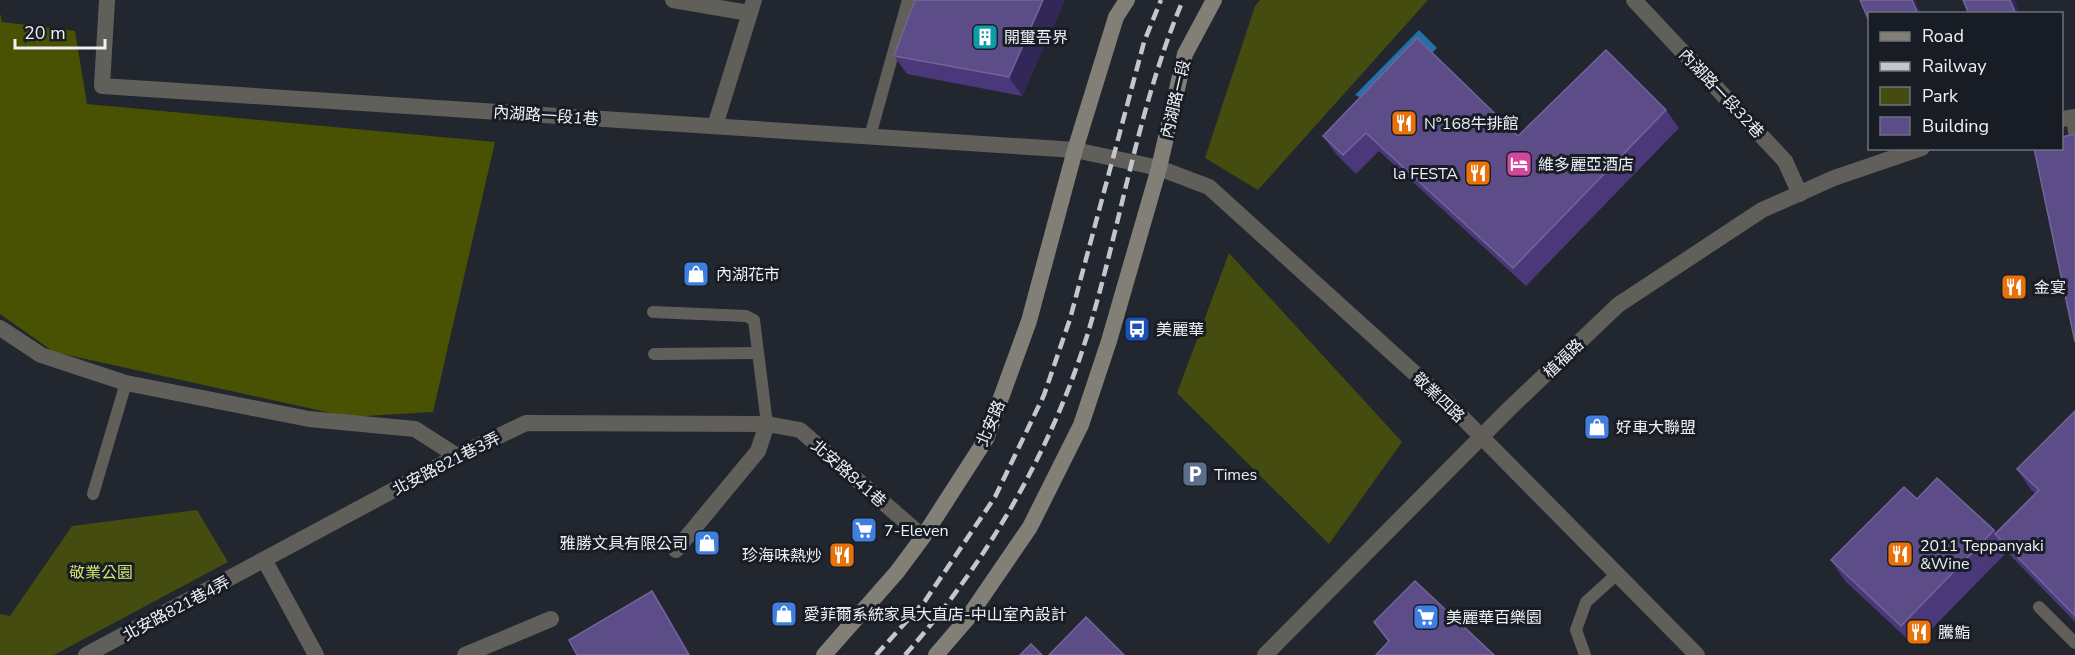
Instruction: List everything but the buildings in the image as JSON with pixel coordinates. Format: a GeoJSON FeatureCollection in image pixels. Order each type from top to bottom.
{"type":"FeatureCollection","features":[{"type":"Feature","properties":{"kind":"main road"},"geometry":{"type":"LineString","coordinates":[[1075,150],[1116,17],[1127,0]]}},
{"type":"Feature","properties":{"kind":"main road","name":"內湖路一段"},"geometry":{"type":"LineString","coordinates":[[1159,168],[1185,54],[1214,0]]}},
{"type":"Feature","properties":{"kind":"main road","name":"北安路"},"geometry":{"type":"LineString","coordinates":[[824,655],[897,572],[923,537],[986,439],[1029,321],[1075,150]]}},
{"type":"Feature","properties":{"kind":"main road"},"geometry":{"type":"LineString","coordinates":[[936,655],[967,619],[1030,526],[1081,425],[1109,341],[1159,168]]}},
{"type":"Feature","properties":{"kind":"street","name":"內湖路一段1巷"},"geometry":{"type":"LineString","coordinates":[[107,0],[102,86],[1075,150]]}},
{"type":"Feature","properties":{"kind":"street"},"geometry":{"type":"LineString","coordinates":[[673,0],[752,7],[714,126]]}},
{"type":"Feature","properties":{"kind":"street","name":"內湖路一段32巷"},"geometry":{"type":"LineString","coordinates":[[1634,0],[1785,161],[1800,194]]}},
{"type":"Feature","properties":{"kind":"street","name":"敬業四路"},"geometry":{"type":"LineString","coordinates":[[1075,150],[1159,168],[1209,187],[1482,437],[1697,655]]}},
{"type":"Feature","properties":{"kind":"street","name":"植福路"},"geometry":{"type":"LineString","coordinates":[[1265,655],[1482,437],[1618,305],[1762,210],[1834,178],[1916,150]]}},
{"type":"Feature","properties":{"kind":"street"},"geometry":{"type":"LineString","coordinates":[[0,328],[41,355],[126,383],[309,419],[415,429],[457,456]]}},
{"type":"Feature","properties":{"kind":"street","name":"北安路821巷3弄"},"geometry":{"type":"LineString","coordinates":[[265,561],[457,456],[526,423],[642,424]]}},
{"type":"Feature","properties":{"kind":"street","name":"北安路841巷"},"geometry":{"type":"LineString","coordinates":[[642,424],[768,424],[800,430],[923,537]]}},
{"type":"Feature","properties":{"kind":"street"},"geometry":{"type":"LineString","coordinates":[[676,550],[758,451],[768,424]]}},
{"type":"Feature","properties":{"kind":"street"},"geometry":{"type":"LineString","coordinates":[[265,561],[316,655]]}},
{"type":"Feature","properties":{"kind":"street","name":"北安路821巷4弄"},"geometry":{"type":"LineString","coordinates":[[86,655],[265,561]]}},
{"type":"Feature","properties":{"kind":"street"},"geometry":{"type":"LineString","coordinates":[[465,655],[551,619]]}},
{"type":"Feature","properties":{"kind":"lane"},"geometry":{"type":"LineString","coordinates":[[870,136],[908,0]]}},
{"type":"Feature","properties":{"kind":"lane"},"geometry":{"type":"LineString","coordinates":[[2070,118],[2075,139]]}},
{"type":"Feature","properties":{"kind":"lane"},"geometry":{"type":"LineString","coordinates":[[653,312],[746,316],[754,320],[768,424]]}},
{"type":"Feature","properties":{"kind":"lane"},"geometry":{"type":"LineString","coordinates":[[654,354],[758,353]]}},
{"type":"Feature","properties":{"kind":"lane"},"geometry":{"type":"LineString","coordinates":[[93,494],[126,383]]}},
{"type":"Feature","properties":{"kind":"lane"},"geometry":{"type":"LineString","coordinates":[[1585,655],[1576,630],[1586,602],[1616,575]]}},
{"type":"Feature","properties":{"kind":"lane"},"geometry":{"type":"LineString","coordinates":[[2039,607],[2075,643]]}},
{"type":"Feature","properties":{"kind":"green space"},"geometry":{"type":"Polygon","coordinates":[[[1260,0],[1428,0],[1258,190],[1205,158],[1255,6],[1260,0]]]}},
{"type":"Feature","properties":{"kind":"green space"},"geometry":{"type":"Polygon","coordinates":[[[0,13],[2,22],[75,31],[87,104],[495,142],[433,412],[349,417],[54,352],[0,314],[0,13]]]}},
{"type":"Feature","properties":{"kind":"green space"},"geometry":{"type":"Polygon","coordinates":[[[1229,253],[1402,442],[1329,544],[1177,393],[1229,253]]]}},
{"type":"Feature","properties":{"kind":"green space","name":"敬業公園"},"geometry":{"type":"Polygon","coordinates":[[[197,510],[228,562],[54,655],[0,655],[0,614],[10,616],[72,526],[197,510]]]}},
{"type":"Feature","properties":{"kind":"water"},"geometry":{"type":"Polygon","coordinates":[[[1419,30],[1437,48],[1384,102],[1370,102],[1355,95],[1419,30]]]}},
{"type":"Feature","properties":{"kind":"railway"},"geometry":{"type":"LineString","coordinates":[[876,655],[925,601],[995,497],[1044,395],[1070,319],[1144,42],[1161,0]]}},
{"type":"Feature","properties":{"kind":"railway"},"geometry":{"type":"LineString","coordinates":[[905,655],[964,582],[990,542],[1015,501],[1058,415],[1090,326],[1154,80],[1183,0]]}},
{"type":"Feature","properties":{"kind":"place","name":"開璽吾界"},"geometry":{"type":"Point","coordinates":[985,37]}},
{"type":"Feature","properties":{"kind":"place","name":"N°168牛排館"},"geometry":{"type":"Point","coordinates":[1404,123]}},
{"type":"Feature","properties":{"kind":"place","name":"維多麗亞酒店"},"geometry":{"type":"Point","coordinates":[1519,164]}},
{"type":"Feature","properties":{"kind":"place","name":"la FESTA"},"geometry":{"type":"Point","coordinates":[1478,173]}},
{"type":"Feature","properties":{"kind":"place","name":"內湖花市"},"geometry":{"type":"Point","coordinates":[696,274]}},
{"type":"Feature","properties":{"kind":"place","name":"金宴"},"geometry":{"type":"Point","coordinates":[2014,287]}},
{"type":"Feature","properties":{"kind":"place","name":"美麗華"},"geometry":{"type":"Point","coordinates":[1137,329]}},
{"type":"Feature","properties":{"kind":"place","name":"好車大聯盟"},"geometry":{"type":"Point","coordinates":[1597,427]}},
{"type":"Feature","properties":{"kind":"place","name":"Times"},"geometry":{"type":"Point","coordinates":[1195,474]}},
{"type":"Feature","properties":{"kind":"place","name":"7-Eleven"},"geometry":{"type":"Point","coordinates":[864,530]}},
{"type":"Feature","properties":{"kind":"place","name":"雅勝文具有限公司"},"geometry":{"type":"Point","coordinates":[707,543]}},
{"type":"Feature","properties":{"kind":"place","name":"2011 Teppanyaki &Wine"},"geometry":{"type":"Point","coordinates":[1900,554]}},
{"type":"Feature","properties":{"kind":"place","name":"珍海味熱炒"},"geometry":{"type":"Point","coordinates":[842,555]}},
{"type":"Feature","properties":{"kind":"place","name":"愛菲爾系統家具大直店-中山室內設計"},"geometry":{"type":"Point","coordinates":[784,614]}},
{"type":"Feature","properties":{"kind":"place","name":"美麗華百樂園"},"geometry":{"type":"Point","coordinates":[1426,617]}},
{"type":"Feature","properties":{"kind":"place","name":"騰鮨"},"geometry":{"type":"Point","coordinates":[1919,632]}}]}
